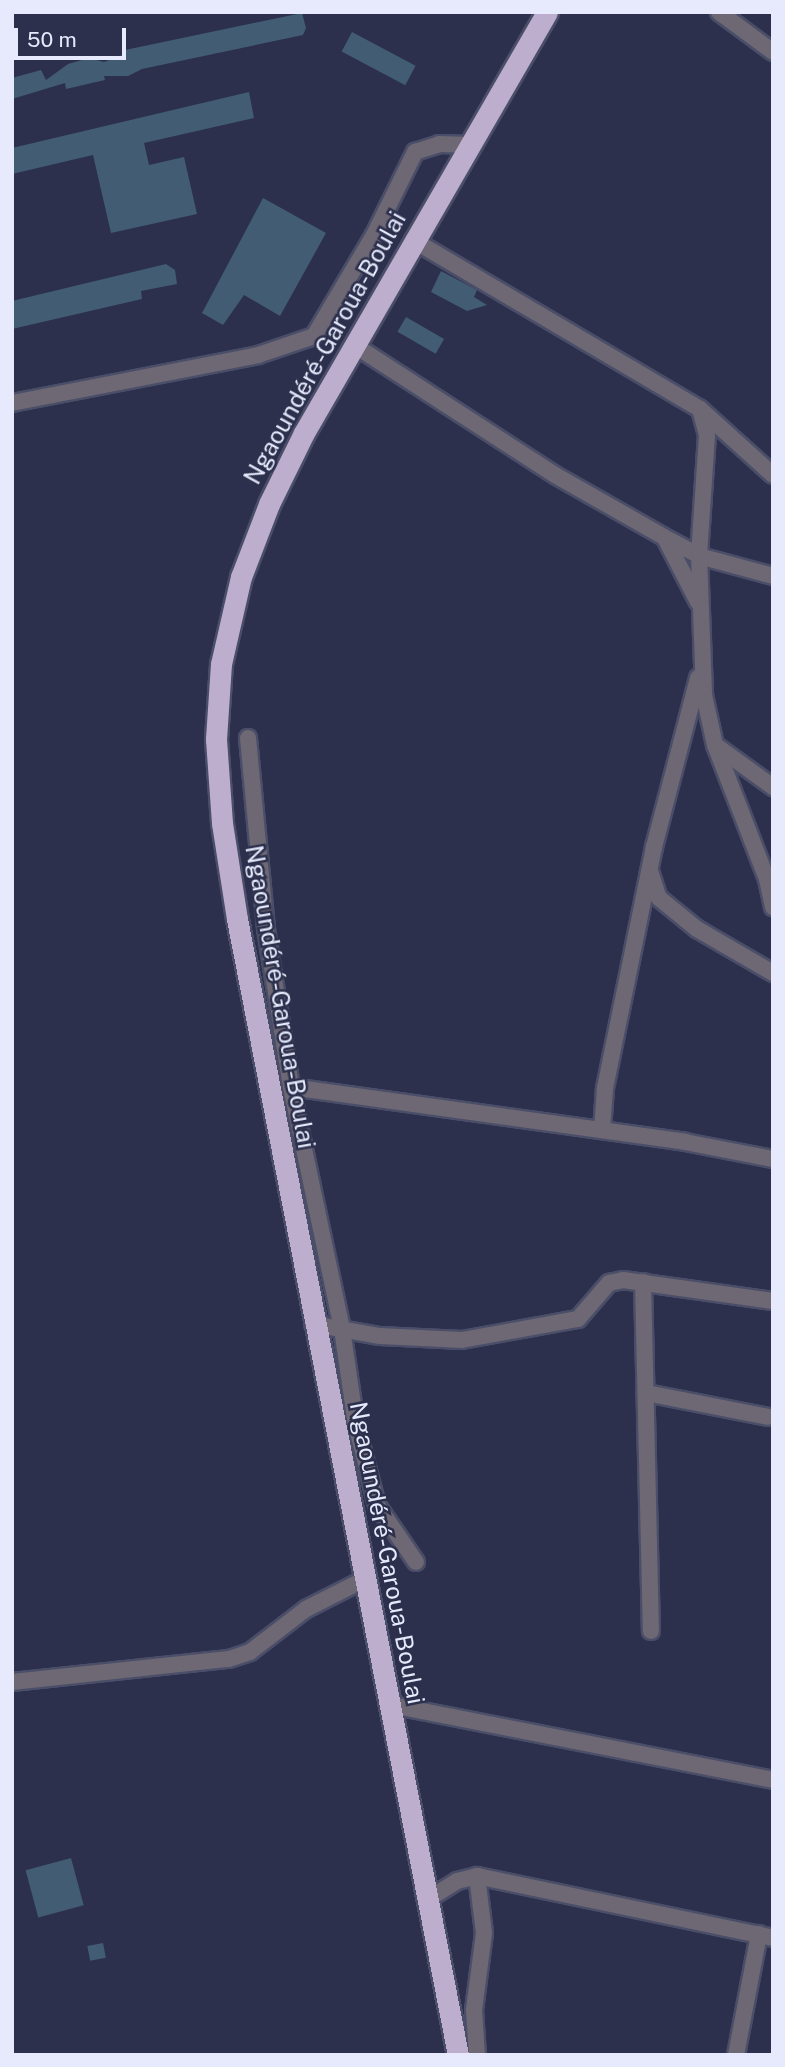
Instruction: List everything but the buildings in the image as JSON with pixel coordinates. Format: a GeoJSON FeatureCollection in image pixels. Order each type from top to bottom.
{"type":"FeatureCollection","features":[{"type":"Feature","properties":{"kind":"highway","name":"Ngaoundéré-Garoua-Boulai"},"geometry":{"type":"LineString","coordinates":[[458,2055],[430,1898],[286,1182],[222,823],[216,739],[221,664],[241,578],[269,504],[413,240],[547,12]]}},
{"type":"Feature","properties":{"kind":"street"},"geometry":{"type":"LineString","coordinates":[[719,12],[773,52]]}},
{"type":"Feature","properties":{"kind":"street"},"geometry":{"type":"LineString","coordinates":[[12,403],[258,355],[314,335],[374,235],[415,152],[439,144],[471,145]]}},
{"type":"Feature","properties":{"kind":"street"},"geometry":{"type":"LineString","coordinates":[[413,240],[700,409],[773,475]]}},
{"type":"Feature","properties":{"kind":"street"},"geometry":{"type":"LineString","coordinates":[[354,345],[555,475],[664,537],[699,556],[773,576]]}},
{"type":"Feature","properties":{"kind":"street"},"geometry":{"type":"LineString","coordinates":[[700,409],[708,435],[699,556],[704,695],[715,745],[767,879],[773,906]]}},
{"type":"Feature","properties":{"kind":"street"},"geometry":{"type":"LineString","coordinates":[[664,537],[702,611]]}},
{"type":"Feature","properties":{"kind":"street"},"geometry":{"type":"LineString","coordinates":[[602,1130],[606,1087],[649,869],[704,657]]}},
{"type":"Feature","properties":{"kind":"street"},"geometry":{"type":"LineString","coordinates":[[248,738],[266,929],[291,1087],[342,1329],[369,1481],[389,1528],[416,1562]]}},
{"type":"Feature","properties":{"kind":"street"},"geometry":{"type":"LineString","coordinates":[[715,745],[773,787]]}},
{"type":"Feature","properties":{"kind":"street"},"geometry":{"type":"LineString","coordinates":[[649,869],[659,898],[697,929],[773,973]]}},
{"type":"Feature","properties":{"kind":"street"},"geometry":{"type":"LineString","coordinates":[[291,1087],[602,1130],[773,1159]]}},
{"type":"Feature","properties":{"kind":"street"},"geometry":{"type":"LineString","coordinates":[[286,1182],[307,1157]]}},
{"type":"Feature","properties":{"kind":"street"},"geometry":{"type":"LineString","coordinates":[[643,1282],[651,1630]]}},
{"type":"Feature","properties":{"kind":"street"},"geometry":{"type":"LineString","coordinates":[[313,1324],[462,1339],[578,1318],[609,1283],[643,1282],[773,1301]]}},
{"type":"Feature","properties":{"kind":"street"},"geometry":{"type":"LineString","coordinates":[[646,1392],[768,1417]]}},
{"type":"Feature","properties":{"kind":"street"},"geometry":{"type":"LineString","coordinates":[[12,1682],[229,1659],[250,1652],[306,1609],[365,1579]]}},
{"type":"Feature","properties":{"kind":"street"},"geometry":{"type":"LineString","coordinates":[[391,1705],[773,1780]]}},
{"type":"Feature","properties":{"kind":"street"},"geometry":{"type":"LineString","coordinates":[[477,1876],[484,1933],[474,2010],[477,2055]]}},
{"type":"Feature","properties":{"kind":"street"},"geometry":{"type":"LineString","coordinates":[[430,1898],[457,1881],[477,1876],[766,1936],[736,2055]]}}]}
